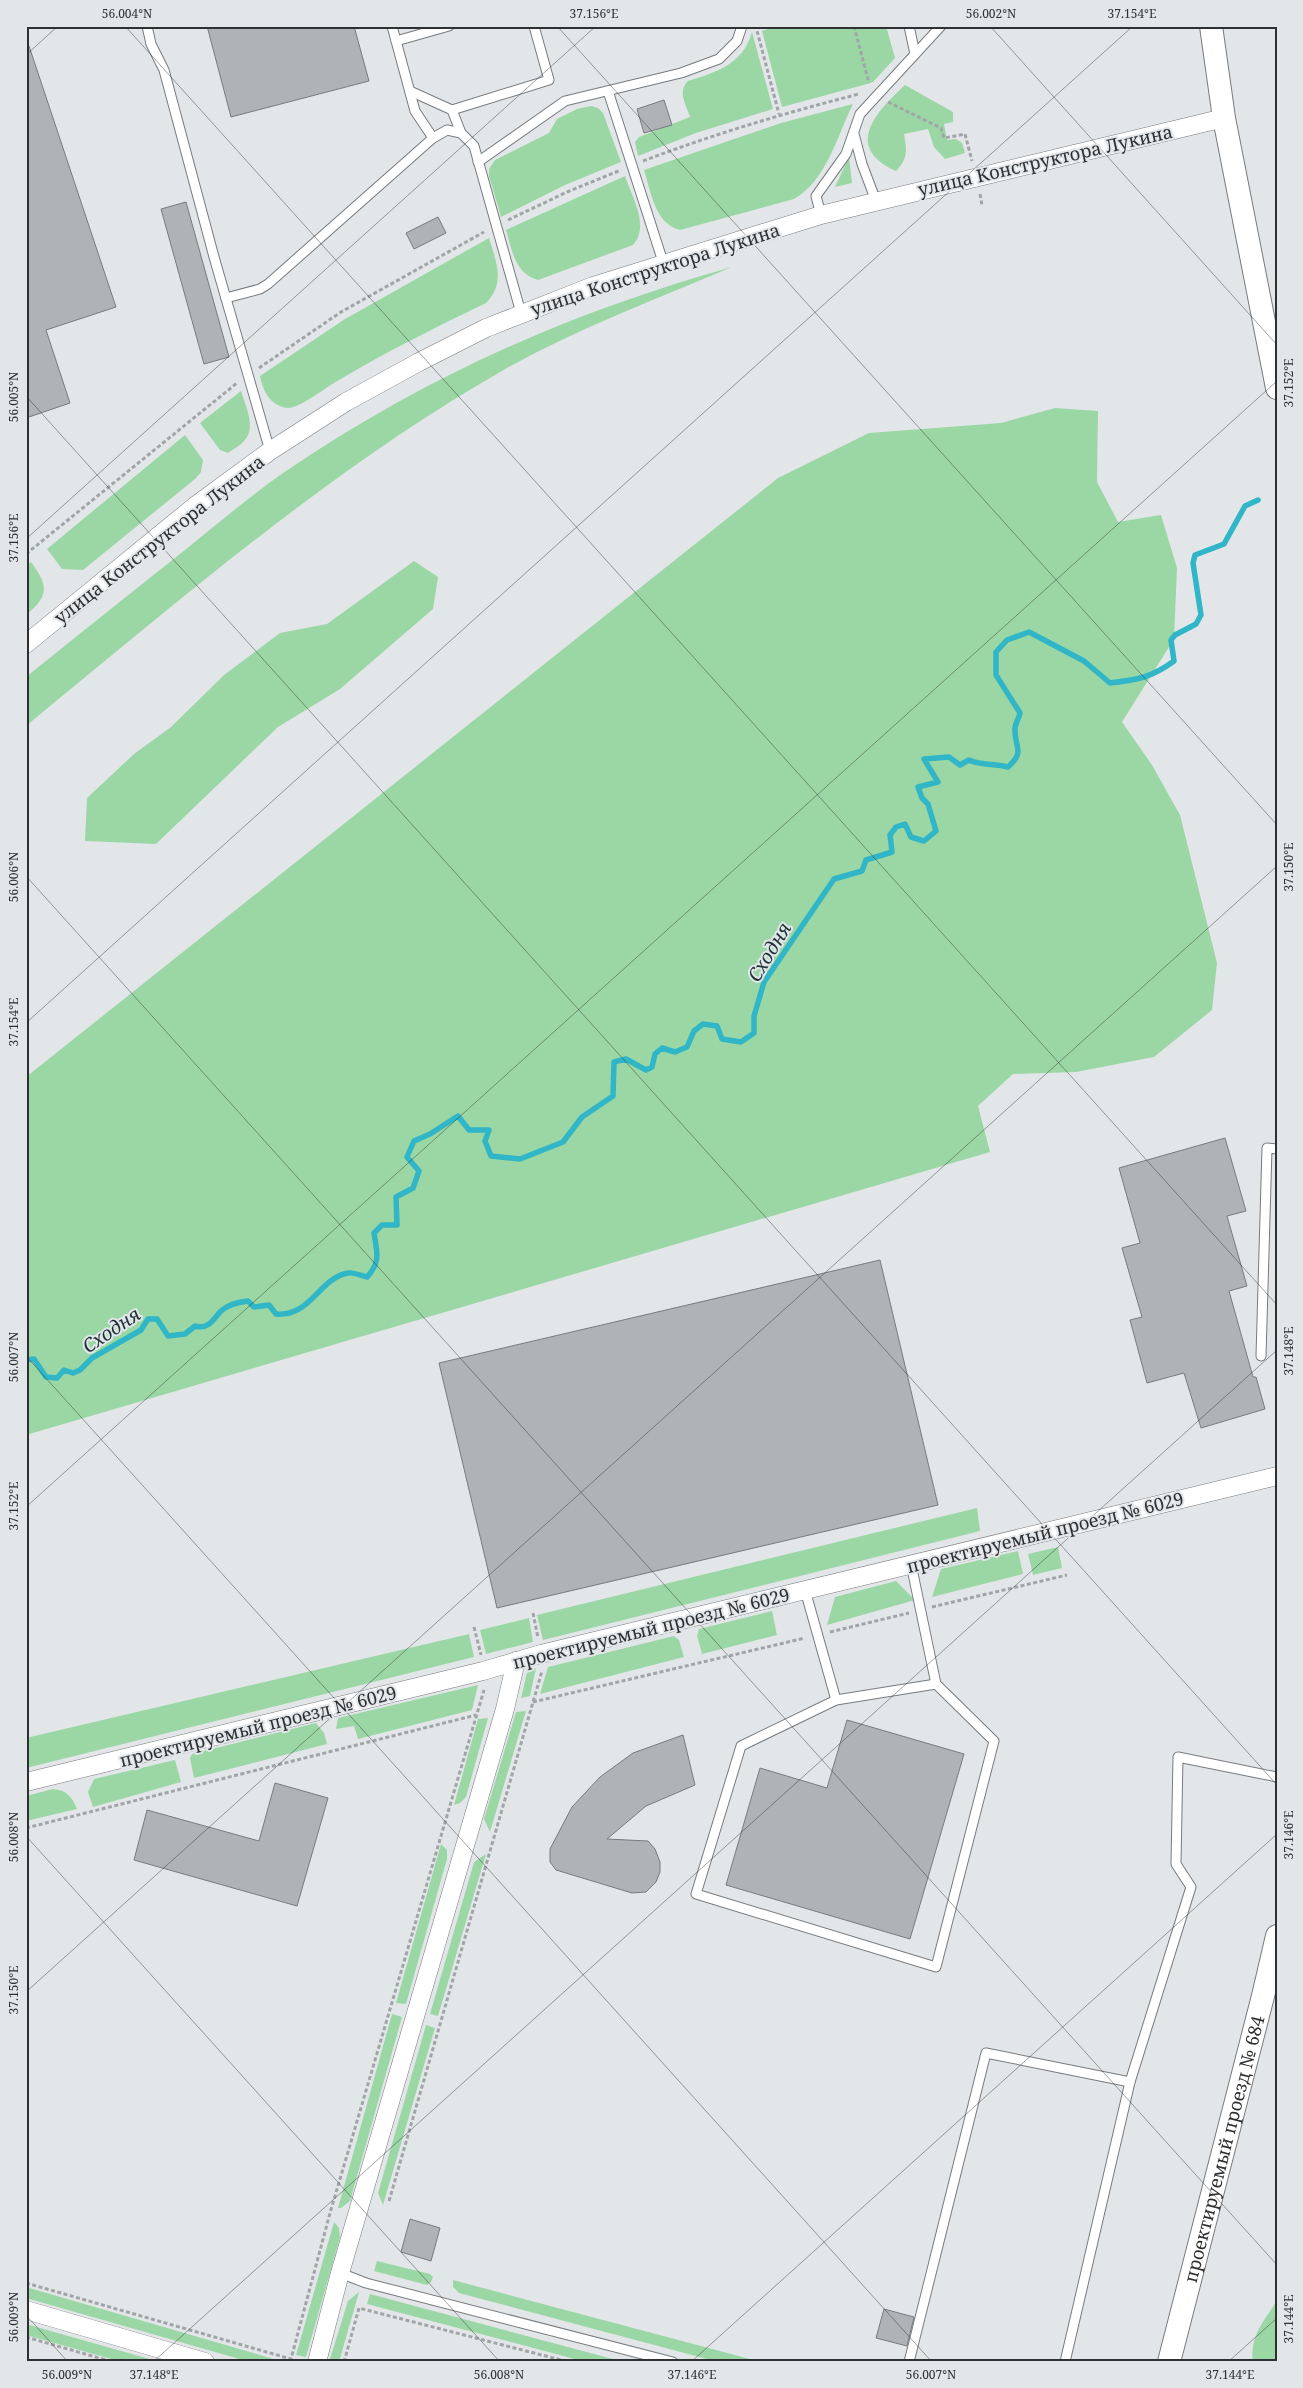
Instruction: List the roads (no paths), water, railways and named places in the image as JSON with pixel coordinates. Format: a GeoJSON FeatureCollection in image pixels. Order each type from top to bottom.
{"type":"FeatureCollection","features":[{"type":"Feature","properties":{"kind":"street"},"geometry":{"type":"LineString","coordinates":[[1210,26],[1224,118],[1277,388]]}},
{"type":"Feature","properties":{"kind":"street","name":"улица Конструктора Лукина"},"geometry":{"type":"LineString","coordinates":[[26,644],[196,506],[270,452],[346,402],[486,328],[593,286],[663,262],[821,215],[1224,118]]}},
{"type":"Feature","properties":{"kind":"street","name":"проектируемый проезд № 6029"},"geometry":{"type":"LineString","coordinates":[[26,1782],[910,1564],[1277,1476]]}},
{"type":"Feature","properties":{"kind":"street"},"geometry":{"type":"LineString","coordinates":[[317,2362],[340,2274],[502,1718],[516,1662]]}},
{"type":"Feature","properties":{"kind":"street","name":"проектируемый проезд № 684"},"geometry":{"type":"LineString","coordinates":[[1169,2362],[1277,1936]]}},
{"type":"Feature","properties":{"kind":"street"},"geometry":{"type":"LineString","coordinates":[[26,2310],[205,2362]]}},
{"type":"Feature","properties":{"kind":"lane"},"geometry":{"type":"LineString","coordinates":[[147,26],[151,44],[164,70],[270,452]]}},
{"type":"Feature","properties":{"kind":"lane"},"geometry":{"type":"LineString","coordinates":[[392,26],[415,111],[433,138]]}},
{"type":"Feature","properties":{"kind":"lane"},"geometry":{"type":"LineString","coordinates":[[396,41],[449,26]]}},
{"type":"Feature","properties":{"kind":"lane"},"geometry":{"type":"LineString","coordinates":[[410,91],[452,110],[549,80],[534,26]]}},
{"type":"Feature","properties":{"kind":"lane"},"geometry":{"type":"LineString","coordinates":[[478,162],[565,102],[710,64],[728,52],[737,41],[742,26]]}},
{"type":"Feature","properties":{"kind":"lane"},"geometry":{"type":"LineString","coordinates":[[909,26],[915,54]]}},
{"type":"Feature","properties":{"kind":"lane"},"geometry":{"type":"LineString","coordinates":[[821,215],[816,196],[838,167],[854,134],[860,114],[941,26]]}},
{"type":"Feature","properties":{"kind":"lane"},"geometry":{"type":"LineString","coordinates":[[608,91],[663,262]]}},
{"type":"Feature","properties":{"kind":"lane"},"geometry":{"type":"LineString","coordinates":[[452,110],[461,133],[474,146],[521,313]]}},
{"type":"Feature","properties":{"kind":"lane"},"geometry":{"type":"LineString","coordinates":[[226,298],[268,284],[433,138],[447,130],[461,133]]}},
{"type":"Feature","properties":{"kind":"lane"},"geometry":{"type":"LineString","coordinates":[[854,134],[862,164],[876,201]]}},
{"type":"Feature","properties":{"kind":"lane"},"geometry":{"type":"LineString","coordinates":[[1261,1356],[1267,1148],[1277,1149]]}},
{"type":"Feature","properties":{"kind":"lane"},"geometry":{"type":"LineString","coordinates":[[910,1564],[936,1684],[994,1741],[936,1967],[696,1894],[741,1746],[836,1700],[936,1684]]}},
{"type":"Feature","properties":{"kind":"lane"},"geometry":{"type":"LineString","coordinates":[[806,1590],[836,1700]]}},
{"type":"Feature","properties":{"kind":"lane"},"geometry":{"type":"LineString","coordinates":[[1066,2362],[1130,2082],[1191,1887],[1176,1864],[1178,1757],[1277,1777]]}},
{"type":"Feature","properties":{"kind":"lane"},"geometry":{"type":"LineString","coordinates":[[909,2362],[986,2052],[1130,2082]]}},
{"type":"Feature","properties":{"kind":"lane"},"geometry":{"type":"LineString","coordinates":[[340,2274],[366,2283],[673,2362]]}},
{"type":"Feature","properties":{"kind":"waterway","name":"Сходня"},"geometry":{"type":"LineString","coordinates":[[26,1360],[34,1359],[46,1377],[57,1378],[64,1370],[73,1373],[80,1370],[92,1358],[141,1330],[148,1319],[157,1319],[168,1336],[185,1334],[195,1326],[207,1325],[221,1311],[230,1305],[241,1302],[248,1301],[254,1307],[269,1305],[276,1314],[298,1310],[338,1276],[350,1273],[367,1277],[371,1272],[377,1256],[374,1233],[382,1225],[397,1225],[396,1197],[413,1188],[419,1171],[407,1157],[414,1141],[430,1134],[458,1116],[469,1130],[489,1130],[485,1141],[491,1156],[520,1159],[563,1142],[582,1117],[613,1096],[614,1062],[626,1059],[646,1070],[652,1067],[655,1054],[662,1048],[675,1052],[687,1047],[694,1031],[703,1024],[717,1026],[722,1039],[741,1042],[754,1033],[754,1016],[764,982],[834,879],[862,871],[866,860],[892,852],[890,835],[896,827],[905,824],[911,837],[924,841],[936,831],[928,804],[922,798],[918,787],[938,782],[924,759],[949,757],[960,765],[969,760],[1008,767],[1017,757],[1018,749],[1015,729],[1020,713],[996,675],[996,652],[1007,640],[1029,632],[1084,661],[1110,683],[1136,679],[1158,671],[1174,661],[1171,640],[1175,635],[1196,624],[1201,615],[1193,563],[1195,555],[1224,544],[1245,506],[1258,500]]}}]}
